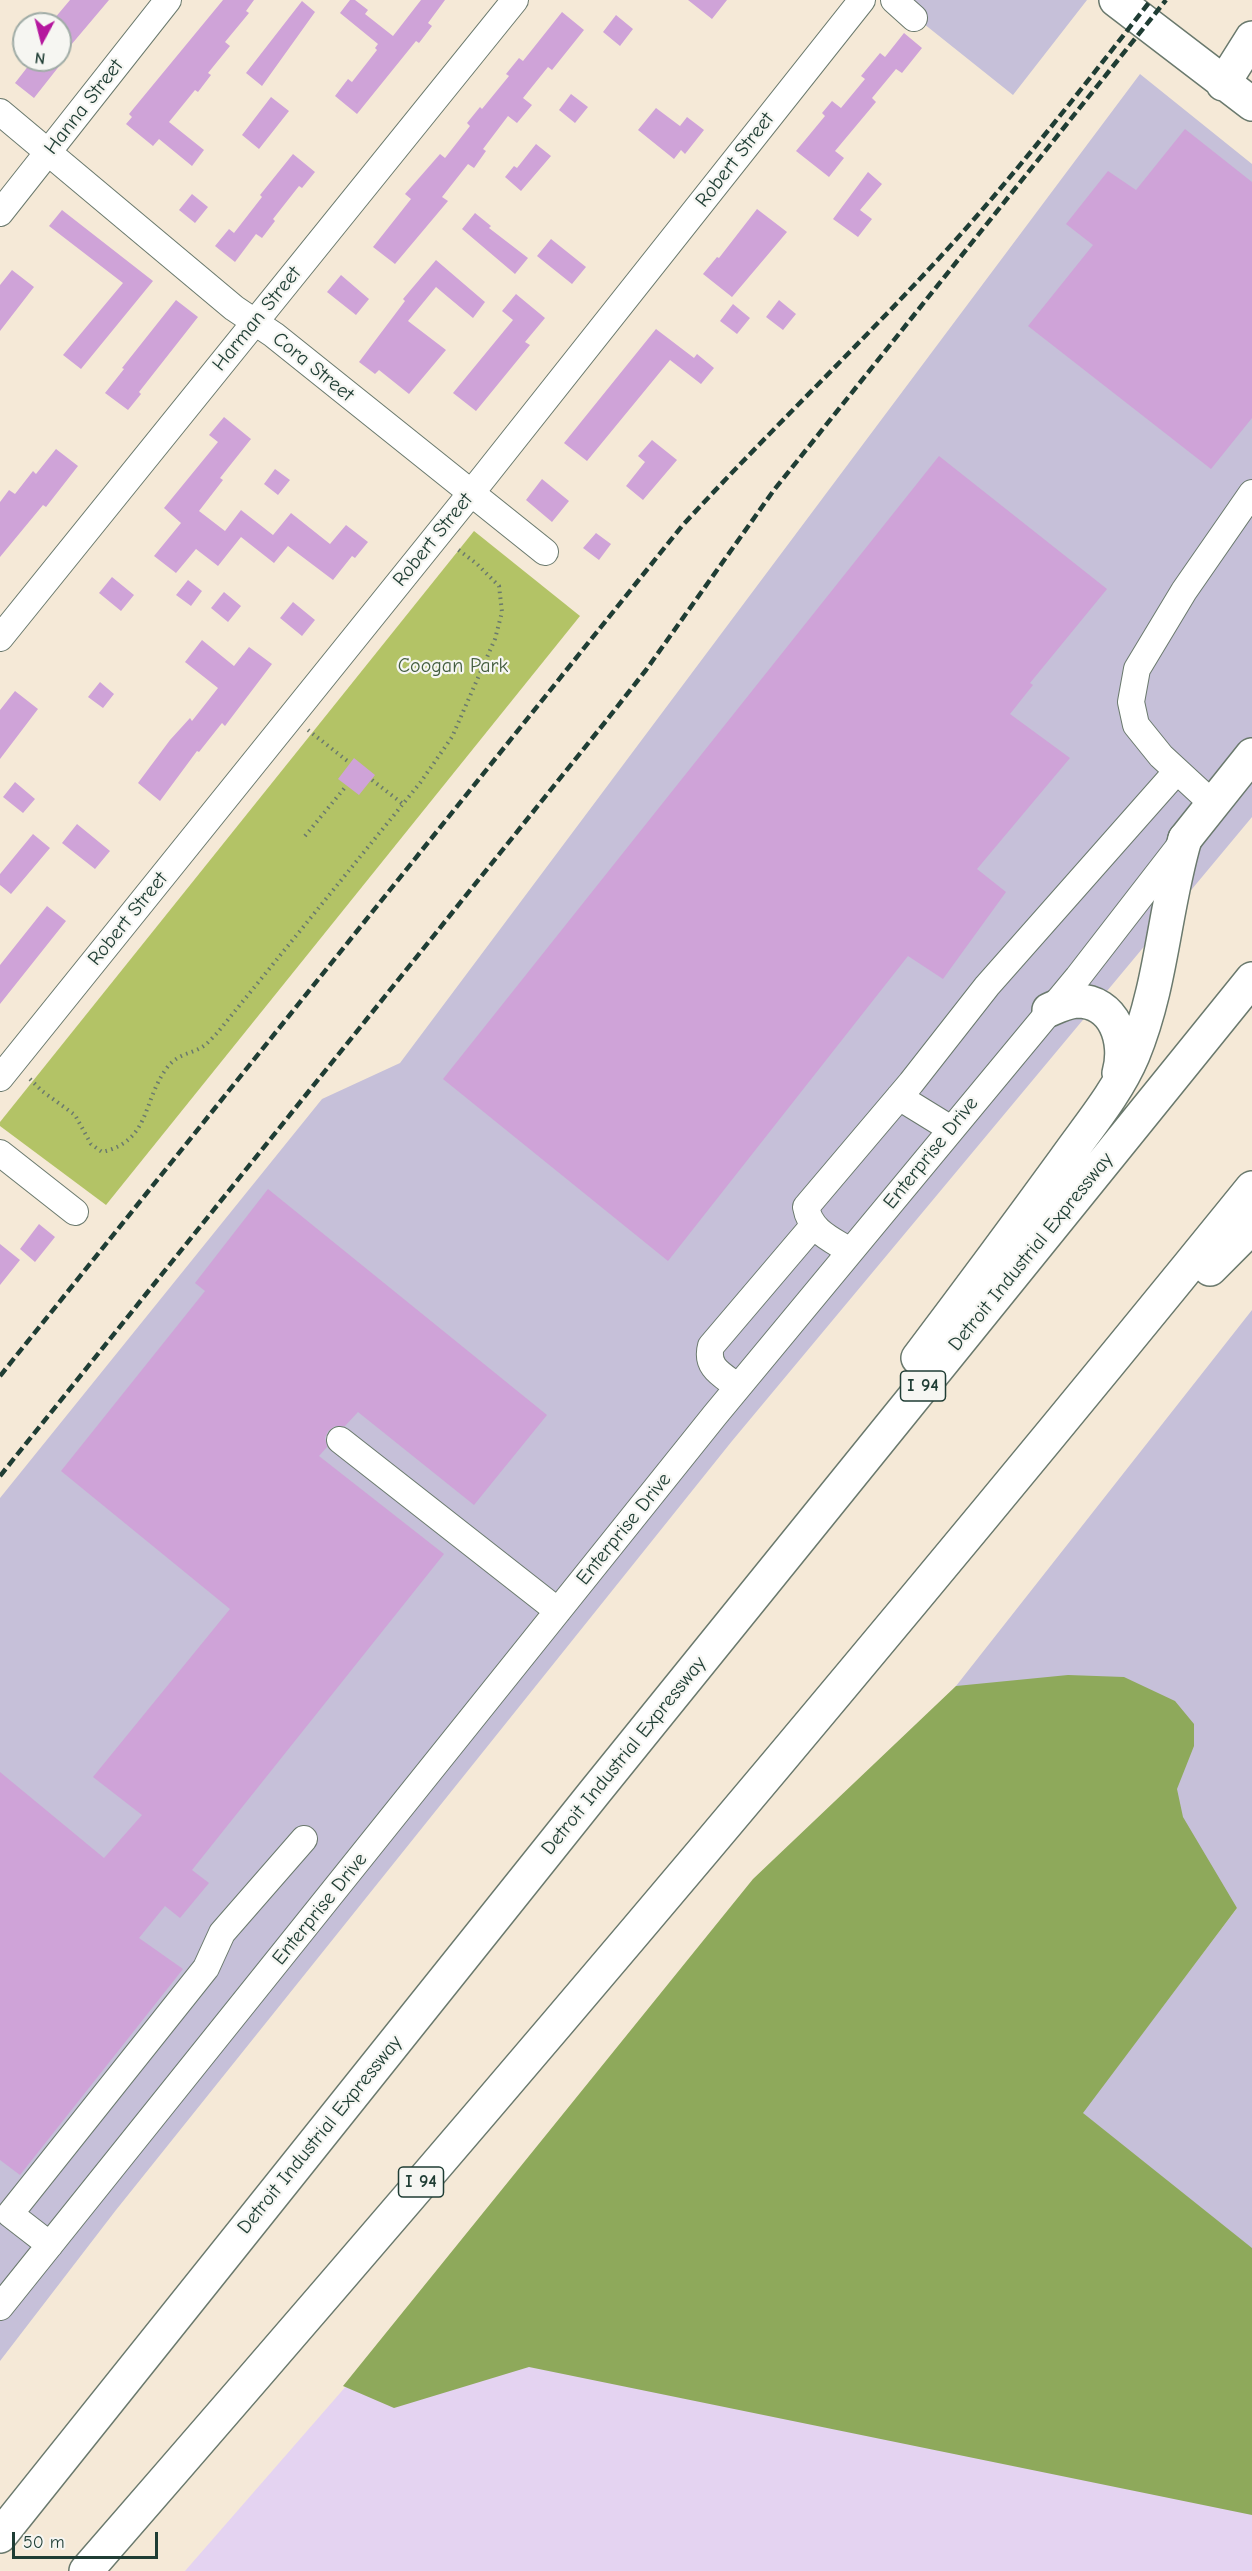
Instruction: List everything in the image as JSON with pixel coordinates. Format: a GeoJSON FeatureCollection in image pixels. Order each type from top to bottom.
{"type":"FeatureCollection","features":[{"type":"Feature","properties":{"kind":"main road"},"geometry":{"type":"LineString","coordinates":[[1116,0],[1252,104]]}},
{"type":"Feature","properties":{"kind":"main road"},"geometry":{"type":"LineString","coordinates":[[1223,84],[1252,38]]}},
{"type":"Feature","properties":{"kind":"main road","name":"Enterprise Drive"},"geometry":{"type":"LineString","coordinates":[[1185,839],[1252,755]]}},
{"type":"Feature","properties":{"kind":"main road"},"geometry":{"type":"LineString","coordinates":[[594,1792],[1030,1208],[1112,1094],[1134,1054],[1149,1010],[1163,951],[1175,872],[1185,839]]}},
{"type":"Feature","properties":{"kind":"main road","name":"Detroit Industrial Expressway"},"geometry":{"type":"LineString","coordinates":[[0,2536],[594,1792],[1252,979]]}},
{"type":"Feature","properties":{"kind":"main road"},"geometry":{"type":"LineString","coordinates":[[1049,1010],[1067,1002],[1086,1002],[1104,1010],[1111,1017],[1119,1031],[1123,1049],[1121,1065],[1112,1094]]}},
{"type":"Feature","properties":{"kind":"main road","name":"I 94"},"geometry":{"type":"LineString","coordinates":[[86,2571],[747,1801],[1095,1382],[1252,1188]]}},
{"type":"Feature","properties":{"kind":"main road"},"geometry":{"type":"LineString","coordinates":[[1095,1382],[1252,1227]]}},
{"type":"Feature","properties":{"kind":"street","name":"Hanna Street"},"geometry":{"type":"LineString","coordinates":[[0,213],[168,0]]}},
{"type":"Feature","properties":{"kind":"street","name":"Harman Street"},"geometry":{"type":"LineString","coordinates":[[0,638],[515,0]]}},
{"type":"Feature","properties":{"kind":"street","name":"Robert Street"},"geometry":{"type":"LineString","coordinates":[[0,1078],[862,0]]}},
{"type":"Feature","properties":{"kind":"street"},"geometry":{"type":"LineString","coordinates":[[894,0],[914,18]]}},
{"type":"Feature","properties":{"kind":"street","name":"Cora Street"},"geometry":{"type":"LineString","coordinates":[[0,111],[234,308],[274,334],[545,552]]}},
{"type":"Feature","properties":{"kind":"street"},"geometry":{"type":"LineString","coordinates":[[1213,804],[1161,756],[1136,725],[1131,702],[1137,669],[1184,591],[1252,493]]}},
{"type":"Feature","properties":{"kind":"street"},"geometry":{"type":"LineString","coordinates":[[850,1251],[813,1226],[808,1218],[806,1207],[899,1097],[987,986],[1177,771]]}},
{"type":"Feature","properties":{"kind":"street","name":"Enterprise Drive"},"geometry":{"type":"LineString","coordinates":[[0,2307],[738,1387],[1078,977],[1185,839]]}},
{"type":"Feature","properties":{"kind":"street"},"geometry":{"type":"LineString","coordinates":[[899,1097],[951,1129]]}},
{"type":"Feature","properties":{"kind":"street"},"geometry":{"type":"LineString","coordinates":[[0,1153],[75,1212]]}},
{"type":"Feature","properties":{"kind":"street"},"geometry":{"type":"LineString","coordinates":[[738,1387],[711,1366],[708,1355],[711,1346],[813,1226]]}},
{"type":"Feature","properties":{"kind":"street"},"geometry":{"type":"LineString","coordinates":[[340,1440],[558,1611]]}},
{"type":"Feature","properties":{"kind":"street"},"geometry":{"type":"LineString","coordinates":[[50,2245],[5,2210],[206,1968],[222,1933],[303,1839]]}},
{"type":"Feature","properties":{"kind":"path"},"geometry":{"type":"LineString","coordinates":[[30,1079],[42,1091],[75,1115],[91,1144],[102,1152],[119,1148],[137,1130],[154,1088],[167,1066],[182,1053],[204,1046],[218,1032],[403,804],[452,737],[495,639],[502,612],[499,586],[477,564],[456,548]]}},
{"type":"Feature","properties":{"kind":"path"},"geometry":{"type":"LineString","coordinates":[[307,730],[350,763]]}},
{"type":"Feature","properties":{"kind":"path"},"geometry":{"type":"LineString","coordinates":[[372,780],[403,804]]}},
{"type":"Feature","properties":{"kind":"path"},"geometry":{"type":"LineString","coordinates":[[305,836],[347,785]]}},
{"type":"Feature","properties":{"kind":"shaded area"},"geometry":{"type":"Polygon","coordinates":[[[894,0],[1087,0],[1013,95],[894,0]]]}},
{"type":"Feature","properties":{"kind":"shaded area"},"geometry":{"type":"Polygon","coordinates":[[[1140,74],[1252,164],[1252,817],[732,1441],[116,2210],[0,2361],[0,1498],[322,1099],[400,1063],[1140,74]]]}},
{"type":"Feature","properties":{"kind":"shaded area"},"geometry":{"type":"Polygon","coordinates":[[[1252,1310],[1252,2249],[1082,2113],[1237,1908],[956,1686],[1252,1310]]]}},
{"type":"Feature","properties":{"kind":"shaded area"},"geometry":{"type":"Polygon","coordinates":[[[956,1686],[1237,1908],[1083,2113],[1252,2249],[1252,2571],[185,2571],[956,1686]]]}},
{"type":"Feature","properties":{"kind":"green space","name":"Coogan Park"},"geometry":{"type":"Polygon","coordinates":[[[474,531],[580,616],[106,1205],[0,1126],[0,1122],[474,531]]]}},
{"type":"Feature","properties":{"kind":"green space"},"geometry":{"type":"Polygon","coordinates":[[[1068,1675],[1124,1677],[1175,1701],[1194,1724],[1194,1746],[1177,1789],[1183,1817],[1237,1908],[1083,2113],[1252,2248],[1252,2515],[529,2367],[394,2408],[343,2386],[753,1879],[956,1686],[1068,1675]]]}},
{"type":"Feature","properties":{"kind":"building"},"geometry":{"type":"Polygon","coordinates":[[[70,0],[109,0],[72,44],[72,12],[60,12],[70,0]]]}},
{"type":"Feature","properties":{"kind":"building"},"geometry":{"type":"Polygon","coordinates":[[[223,0],[254,0],[246,11],[249,13],[225,42],[230,46],[208,73],[211,75],[198,92],[195,90],[169,122],[204,150],[192,166],[159,139],[153,146],[126,124],[132,117],[129,114],[223,0]]]}},
{"type":"Feature","properties":{"kind":"building"},"geometry":{"type":"Polygon","coordinates":[[[350,0],[355,0],[368,10],[365,14],[393,36],[421,0],[445,0],[428,23],[432,26],[419,43],[416,41],[357,114],[335,96],[348,79],[352,82],[377,50],[375,48],[378,44],[340,13],[350,0]]]}},
{"type":"Feature","properties":{"kind":"building"},"geometry":{"type":"Polygon","coordinates":[[[688,0],[727,0],[712,19],[688,0]]]}},
{"type":"Feature","properties":{"kind":"building"},"geometry":{"type":"Polygon","coordinates":[[[302,1],[315,12],[262,86],[246,73],[302,1]]]}},
{"type":"Feature","properties":{"kind":"building"},"geometry":{"type":"Polygon","coordinates":[[[562,12],[584,30],[552,70],[548,67],[523,98],[532,105],[517,123],[508,116],[483,149],[486,151],[474,168],[468,164],[442,197],[448,201],[395,264],[373,247],[411,199],[405,194],[440,154],[445,158],[470,126],[467,123],[480,107],[482,109],[509,76],[506,74],[519,58],[523,61],[562,12]]]}},
{"type":"Feature","properties":{"kind":"building"},"geometry":{"type":"Polygon","coordinates":[[[616,15],[633,29],[620,46],[603,32],[616,15]]]}},
{"type":"Feature","properties":{"kind":"building"},"geometry":{"type":"Polygon","coordinates":[[[904,33],[922,48],[902,73],[896,69],[872,98],[876,102],[835,151],[844,158],[829,177],[796,151],[825,116],[822,113],[832,101],[841,108],[865,79],[861,76],[880,53],[885,57],[904,33]]]}},
{"type":"Feature","properties":{"kind":"building"},"geometry":{"type":"Polygon","coordinates":[[[24,72],[55,72],[34,98],[15,83],[24,72]]]}},
{"type":"Feature","properties":{"kind":"building"},"geometry":{"type":"Polygon","coordinates":[[[571,94],[588,107],[575,123],[559,110],[571,94]]]}},
{"type":"Feature","properties":{"kind":"building"},"geometry":{"type":"Polygon","coordinates":[[[271,97],[289,111],[259,149],[242,135],[271,97]]]}},
{"type":"Feature","properties":{"kind":"building"},"geometry":{"type":"Polygon","coordinates":[[[656,108],[680,126],[687,117],[704,130],[685,154],[681,150],[674,159],[638,130],[656,108]]]}},
{"type":"Feature","properties":{"kind":"building"},"geometry":{"type":"Polygon","coordinates":[[[1185,129],[1252,182],[1252,418],[1211,469],[1028,326],[1093,245],[1066,224],[1108,171],[1136,190],[1185,129]]]}},
{"type":"Feature","properties":{"kind":"building"},"geometry":{"type":"Polygon","coordinates":[[[536,144],[551,156],[521,191],[505,177],[514,166],[517,168],[536,144]]]}},
{"type":"Feature","properties":{"kind":"building"},"geometry":{"type":"Polygon","coordinates":[[[293,154],[315,172],[302,188],[299,186],[273,219],[275,221],[262,238],[256,234],[235,262],[215,246],[229,229],[234,233],[262,197],[260,195],[293,154]]]}},
{"type":"Feature","properties":{"kind":"building"},"geometry":{"type":"Polygon","coordinates":[[[868,172],[882,184],[860,210],[872,219],[858,237],[833,219],[868,172]]]}},
{"type":"Feature","properties":{"kind":"building"},"geometry":{"type":"Polygon","coordinates":[[[192,194],[208,207],[195,223],[179,210],[192,194]]]}},
{"type":"Feature","properties":{"kind":"building"},"geometry":{"type":"Polygon","coordinates":[[[757,209],[787,232],[732,297],[703,274],[717,257],[719,258],[757,209]]]}},
{"type":"Feature","properties":{"kind":"building"},"geometry":{"type":"Polygon","coordinates":[[[62,210],[153,281],[81,369],[63,355],[123,283],[49,226],[62,210]]]}},
{"type":"Feature","properties":{"kind":"building"},"geometry":{"type":"Polygon","coordinates":[[[475,213],[491,226],[489,228],[528,258],[515,274],[462,229],[475,213]]]}},
{"type":"Feature","properties":{"kind":"building"},"geometry":{"type":"Polygon","coordinates":[[[551,239],[586,267],[572,284],[537,256],[551,239]]]}},
{"type":"Feature","properties":{"kind":"building"},"geometry":{"type":"Polygon","coordinates":[[[436,260],[485,302],[473,318],[436,287],[408,321],[446,350],[409,394],[379,370],[375,374],[359,362],[405,301],[403,299],[436,260]]]}},
{"type":"Feature","properties":{"kind":"building"},"geometry":{"type":"Polygon","coordinates":[[[12,270],[34,287],[0,331],[0,285],[12,270]]]}},
{"type":"Feature","properties":{"kind":"building"},"geometry":{"type":"Polygon","coordinates":[[[341,275],[369,299],[356,315],[327,292],[341,275]]]}},
{"type":"Feature","properties":{"kind":"building"},"geometry":{"type":"Polygon","coordinates":[[[516,294],[545,318],[525,342],[530,345],[476,411],[453,393],[513,320],[502,311],[516,294]]]}},
{"type":"Feature","properties":{"kind":"building"},"geometry":{"type":"Polygon","coordinates":[[[176,300],[198,317],[139,392],[141,394],[128,410],[105,393],[176,300]]]}},
{"type":"Feature","properties":{"kind":"building"},"geometry":{"type":"Polygon","coordinates":[[[779,300],[796,314],[783,330],[766,317],[779,300]]]}},
{"type":"Feature","properties":{"kind":"building"},"geometry":{"type":"Polygon","coordinates":[[[733,304],[750,318],[737,334],[720,321],[733,304]]]}},
{"type":"Feature","properties":{"kind":"building"},"geometry":{"type":"Polygon","coordinates":[[[656,329],[694,358],[697,354],[714,368],[701,384],[670,360],[587,461],[564,443],[656,329]]]}},
{"type":"Feature","properties":{"kind":"building"},"geometry":{"type":"Polygon","coordinates":[[[224,417],[251,439],[220,478],[223,480],[199,511],[225,531],[241,510],[273,535],[291,513],[330,544],[346,525],[368,542],[355,558],[352,556],[333,580],[288,546],[274,563],[241,537],[218,566],[196,549],[176,573],[154,556],[181,523],[164,508],[218,442],[209,435],[224,417]]]}},
{"type":"Feature","properties":{"kind":"building"},"geometry":{"type":"Polygon","coordinates":[[[652,440],[677,460],[643,500],[626,486],[645,462],[638,456],[652,440]]]}},
{"type":"Feature","properties":{"kind":"building"},"geometry":{"type":"Polygon","coordinates":[[[56,449],[78,466],[46,507],[43,505],[0,557],[0,502],[9,490],[15,494],[33,471],[36,474],[56,449]]]}},
{"type":"Feature","properties":{"kind":"building"},"geometry":{"type":"Polygon","coordinates":[[[939,456],[1107,589],[1030,683],[1033,685],[1010,714],[1070,758],[977,869],[1006,892],[943,979],[908,956],[668,1261],[443,1079],[939,456]]]}},
{"type":"Feature","properties":{"kind":"building"},"geometry":{"type":"Polygon","coordinates":[[[275,469],[290,480],[278,495],[264,484],[275,469]]]}},
{"type":"Feature","properties":{"kind":"building"},"geometry":{"type":"Polygon","coordinates":[[[542,479],[569,501],[552,522],[526,500],[542,479]]]}},
{"type":"Feature","properties":{"kind":"building"},"geometry":{"type":"Polygon","coordinates":[[[596,533],[611,544],[599,560],[583,548],[596,533]]]}},
{"type":"Feature","properties":{"kind":"building"},"geometry":{"type":"Polygon","coordinates":[[[112,577],[134,595],[121,611],[99,593],[112,577]]]}},
{"type":"Feature","properties":{"kind":"building"},"geometry":{"type":"Polygon","coordinates":[[[188,580],[202,591],[191,606],[176,595],[188,580]]]}},
{"type":"Feature","properties":{"kind":"building"},"geometry":{"type":"Polygon","coordinates":[[[224,592],[241,606],[228,622],[211,608],[224,592]]]}},
{"type":"Feature","properties":{"kind":"building"},"geometry":{"type":"Polygon","coordinates":[[[293,602],[315,620],[302,636],[280,618],[293,602]]]}},
{"type":"Feature","properties":{"kind":"building"},"geometry":{"type":"Polygon","coordinates":[[[202,640],[234,666],[249,647],[272,664],[225,726],[222,723],[199,752],[197,751],[160,801],[138,783],[170,740],[190,718],[192,721],[218,688],[185,662],[202,640]]]}},
{"type":"Feature","properties":{"kind":"building"},"geometry":{"type":"Polygon","coordinates":[[[100,682],[114,694],[103,708],[88,697],[100,682]]]}},
{"type":"Feature","properties":{"kind":"building"},"geometry":{"type":"Polygon","coordinates":[[[15,691],[38,709],[0,759],[0,710],[15,691]]]}},
{"type":"Feature","properties":{"kind":"building"},"geometry":{"type":"Polygon","coordinates":[[[354,758],[375,775],[359,795],[338,779],[354,758]]]}},
{"type":"Feature","properties":{"kind":"building"},"geometry":{"type":"Polygon","coordinates":[[[15,782],[35,799],[23,813],[3,797],[15,782]]]}},
{"type":"Feature","properties":{"kind":"building"},"geometry":{"type":"Polygon","coordinates":[[[77,824],[110,851],[95,869],[62,843],[77,824]]]}},
{"type":"Feature","properties":{"kind":"building"},"geometry":{"type":"Polygon","coordinates":[[[33,834],[50,848],[11,894],[0,885],[0,874],[33,834]]]}},
{"type":"Feature","properties":{"kind":"building"},"geometry":{"type":"Polygon","coordinates":[[[47,906],[66,921],[0,1004],[0,965],[47,906]]]}},
{"type":"Feature","properties":{"kind":"building"},"geometry":{"type":"Polygon","coordinates":[[[268,1189],[547,1415],[474,1505],[358,1412],[345,1426],[335,1426],[328,1431],[325,1438],[327,1447],[319,1456],[444,1554],[192,1870],[209,1883],[180,1918],[165,1906],[139,1938],[183,1969],[20,2175],[0,2160],[0,1772],[104,1858],[142,1815],[93,1777],[230,1609],[61,1471],[205,1291],[195,1283],[268,1189]]]}},
{"type":"Feature","properties":{"kind":"building"},"geometry":{"type":"Polygon","coordinates":[[[39,1224],[55,1237],[35,1262],[20,1249],[39,1224]]]}},
{"type":"Feature","properties":{"kind":"building"},"geometry":{"type":"Polygon","coordinates":[[[0,1244],[20,1260],[0,1285],[0,1244]]]}},
{"type":"Feature","properties":{"kind":"railway"},"geometry":{"type":"LineString","coordinates":[[0,1376],[682,526],[886,315],[979,214],[1151,0]]}},
{"type":"Feature","properties":{"kind":"railway"},"geometry":{"type":"LineString","coordinates":[[0,1476],[606,721],[646,670],[774,490],[1166,0]]}}]}
